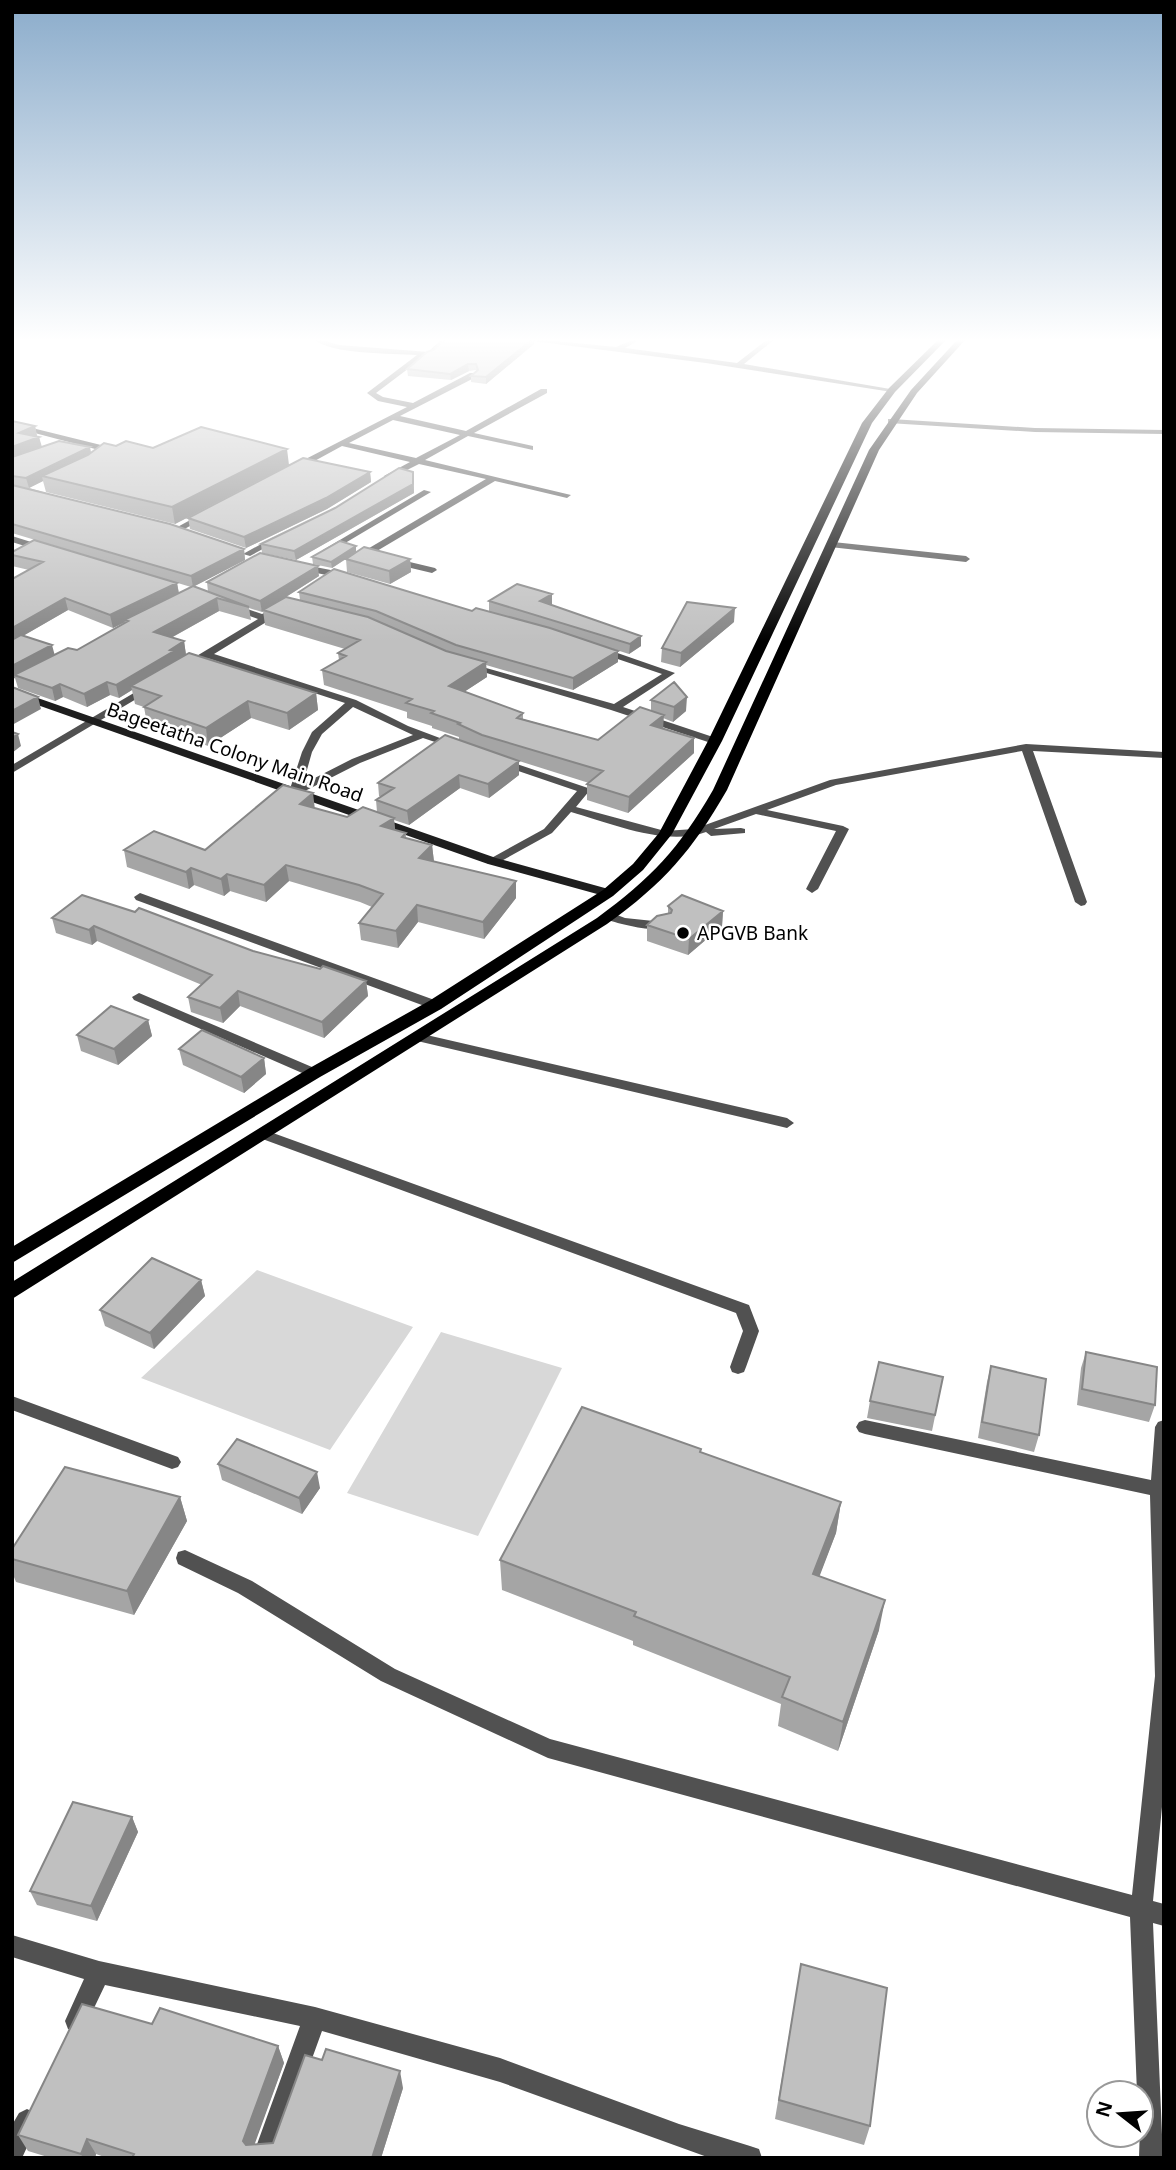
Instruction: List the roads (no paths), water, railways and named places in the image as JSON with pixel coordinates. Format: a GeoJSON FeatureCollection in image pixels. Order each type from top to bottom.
{"type":"FeatureCollection","features":[{"type":"Feature","properties":{"kind":"main road"},"geometry":{"type":"LineString","coordinates":[[12,1256],[314,1073],[435,1005],[608,892],[638,867],[665,834],[715,741],[859,440]]}},
{"type":"Feature","properties":{"kind":"main road"},"geometry":{"type":"LineString","coordinates":[[12,1292],[609,916],[642,892],[696,832],[720,790],[880,440]]}},
{"type":"Feature","properties":{"kind":"street"},"geometry":{"type":"LineString","coordinates":[[286,473],[349,440]]}},
{"type":"Feature","properties":{"kind":"street"},"geometry":{"type":"LineString","coordinates":[[377,483],[456,440]]}},
{"type":"Feature","properties":{"kind":"street"},"geometry":{"type":"LineString","coordinates":[[496,440],[530,448]]}},
{"type":"Feature","properties":{"kind":"street"},"geometry":{"type":"LineString","coordinates":[[61,447],[72,441],[102,448],[106,454],[87,467]]}},
{"type":"Feature","properties":{"kind":"street"},"geometry":{"type":"LineString","coordinates":[[342,444],[566,495]]}},
{"type":"Feature","properties":{"kind":"street"},"geometry":{"type":"LineString","coordinates":[[325,580],[364,554],[494,478]]}},
{"type":"Feature","properties":{"kind":"street"},"geometry":{"type":"LineString","coordinates":[[322,553],[427,492]]}},
{"type":"Feature","properties":{"kind":"street"},"geometry":{"type":"LineString","coordinates":[[176,530],[216,509]]}},
{"type":"Feature","properties":{"kind":"street"},"geometry":{"type":"LineString","coordinates":[[164,527],[186,533]]}},
{"type":"Feature","properties":{"kind":"street"},"geometry":{"type":"LineString","coordinates":[[247,554],[283,536]]}},
{"type":"Feature","properties":{"kind":"street"},"geometry":{"type":"LineString","coordinates":[[12,539],[54,552]]}},
{"type":"Feature","properties":{"kind":"street"},"geometry":{"type":"LineString","coordinates":[[833,545],[966,559]]}},
{"type":"Feature","properties":{"kind":"street"},"geometry":{"type":"LineString","coordinates":[[237,550],[260,558],[249,564]]}},
{"type":"Feature","properties":{"kind":"street"},"geometry":{"type":"LineString","coordinates":[[364,554],[432,570]]}},
{"type":"Feature","properties":{"kind":"street"},"geometry":{"type":"LineString","coordinates":[[298,566],[310,559]]}},
{"type":"Feature","properties":{"kind":"street"},"geometry":{"type":"LineString","coordinates":[[285,564],[355,578]]}},
{"type":"Feature","properties":{"kind":"street"},"geometry":{"type":"LineString","coordinates":[[218,601],[265,619]]}},
{"type":"Feature","properties":{"kind":"street"},"geometry":{"type":"LineString","coordinates":[[177,671],[208,655],[218,646],[265,619],[266,615],[286,606]]}},
{"type":"Feature","properties":{"kind":"street"},"geometry":{"type":"LineString","coordinates":[[589,646],[670,673],[615,708]]}},
{"type":"Feature","properties":{"kind":"street"},"geometry":{"type":"LineString","coordinates":[[208,655],[352,702],[404,728],[465,749]]}},
{"type":"Feature","properties":{"kind":"street"},"geometry":{"type":"LineString","coordinates":[[452,662],[615,708],[715,741]]}},
{"type":"Feature","properties":{"kind":"street"},"geometry":{"type":"LineString","coordinates":[[12,770],[156,682]]}},
{"type":"Feature","properties":{"kind":"street","name":"Bageetatha Colony Main Road"},"geometry":{"type":"LineString","coordinates":[[12,692],[492,861],[608,892]]}},
{"type":"Feature","properties":{"kind":"street"},"geometry":{"type":"LineString","coordinates":[[295,792],[307,752],[317,732],[352,702]]}},
{"type":"Feature","properties":{"kind":"street"},"geometry":{"type":"LineString","coordinates":[[295,792],[356,761],[425,734]]}},
{"type":"Feature","properties":{"kind":"street"},"geometry":{"type":"LineString","coordinates":[[696,832],[834,782],[1026,747],[1164,755]]}},
{"type":"Feature","properties":{"kind":"street"},"geometry":{"type":"LineString","coordinates":[[1026,747],[1081,902]]}},
{"type":"Feature","properties":{"kind":"street"},"geometry":{"type":"LineString","coordinates":[[489,758],[584,790],[548,831],[492,861]]}},
{"type":"Feature","properties":{"kind":"street"},"geometry":{"type":"LineString","coordinates":[[568,808],[665,834],[741,831]]}},
{"type":"Feature","properties":{"kind":"street"},"geometry":{"type":"LineString","coordinates":[[755,811],[843,829],[812,889]]}},
{"type":"Feature","properties":{"kind":"street"},"geometry":{"type":"LineString","coordinates":[[140,897],[435,1005]]}},
{"type":"Feature","properties":{"kind":"street"},"geometry":{"type":"LineString","coordinates":[[609,916],[623,921],[663,926]]}},
{"type":"Feature","properties":{"kind":"street"},"geometry":{"type":"LineString","coordinates":[[139,997],[314,1073]]}},
{"type":"Feature","properties":{"kind":"street"},"geometry":{"type":"LineString","coordinates":[[418,1037],[787,1123]]}},
{"type":"Feature","properties":{"kind":"street"},"geometry":{"type":"LineString","coordinates":[[262,1134],[743,1309],[751,1331],[738,1367]]}},
{"type":"Feature","properties":{"kind":"street"},"geometry":{"type":"LineString","coordinates":[[12,1404],[172,1462]]}},
{"type":"Feature","properties":{"kind":"street"},"geometry":{"type":"LineString","coordinates":[[865,1427],[1162,1489]]}},
{"type":"Feature","properties":{"kind":"street"},"geometry":{"type":"LineString","coordinates":[[1151,2158],[1141,1911],[1164,1677],[1164,1427]]}},
{"type":"Feature","properties":{"kind":"street"},"geometry":{"type":"LineString","coordinates":[[185,1558],[245,1587],[388,1675],[548,1748],[1141,1911],[1164,1915]]}},
{"type":"Feature","properties":{"kind":"street"},"geometry":{"type":"LineString","coordinates":[[12,1946],[99,1972],[315,2018],[500,2070],[680,2136],[750,2158]]}},
{"type":"Feature","properties":{"kind":"street"},"geometry":{"type":"LineString","coordinates":[[65,2044],[99,1972]]}},
{"type":"Feature","properties":{"kind":"street"},"geometry":{"type":"LineString","coordinates":[[264,2158],[315,2018]]}},
{"type":"Feature","properties":{"kind":"street"},"geometry":{"type":"LineString","coordinates":[[12,2152],[36,2104]]}},
{"type":"Feature","properties":{"kind":"place","name":"APGVB Bank"},"geometry":{"type":"Point","coordinates":[683,933]}}]}
